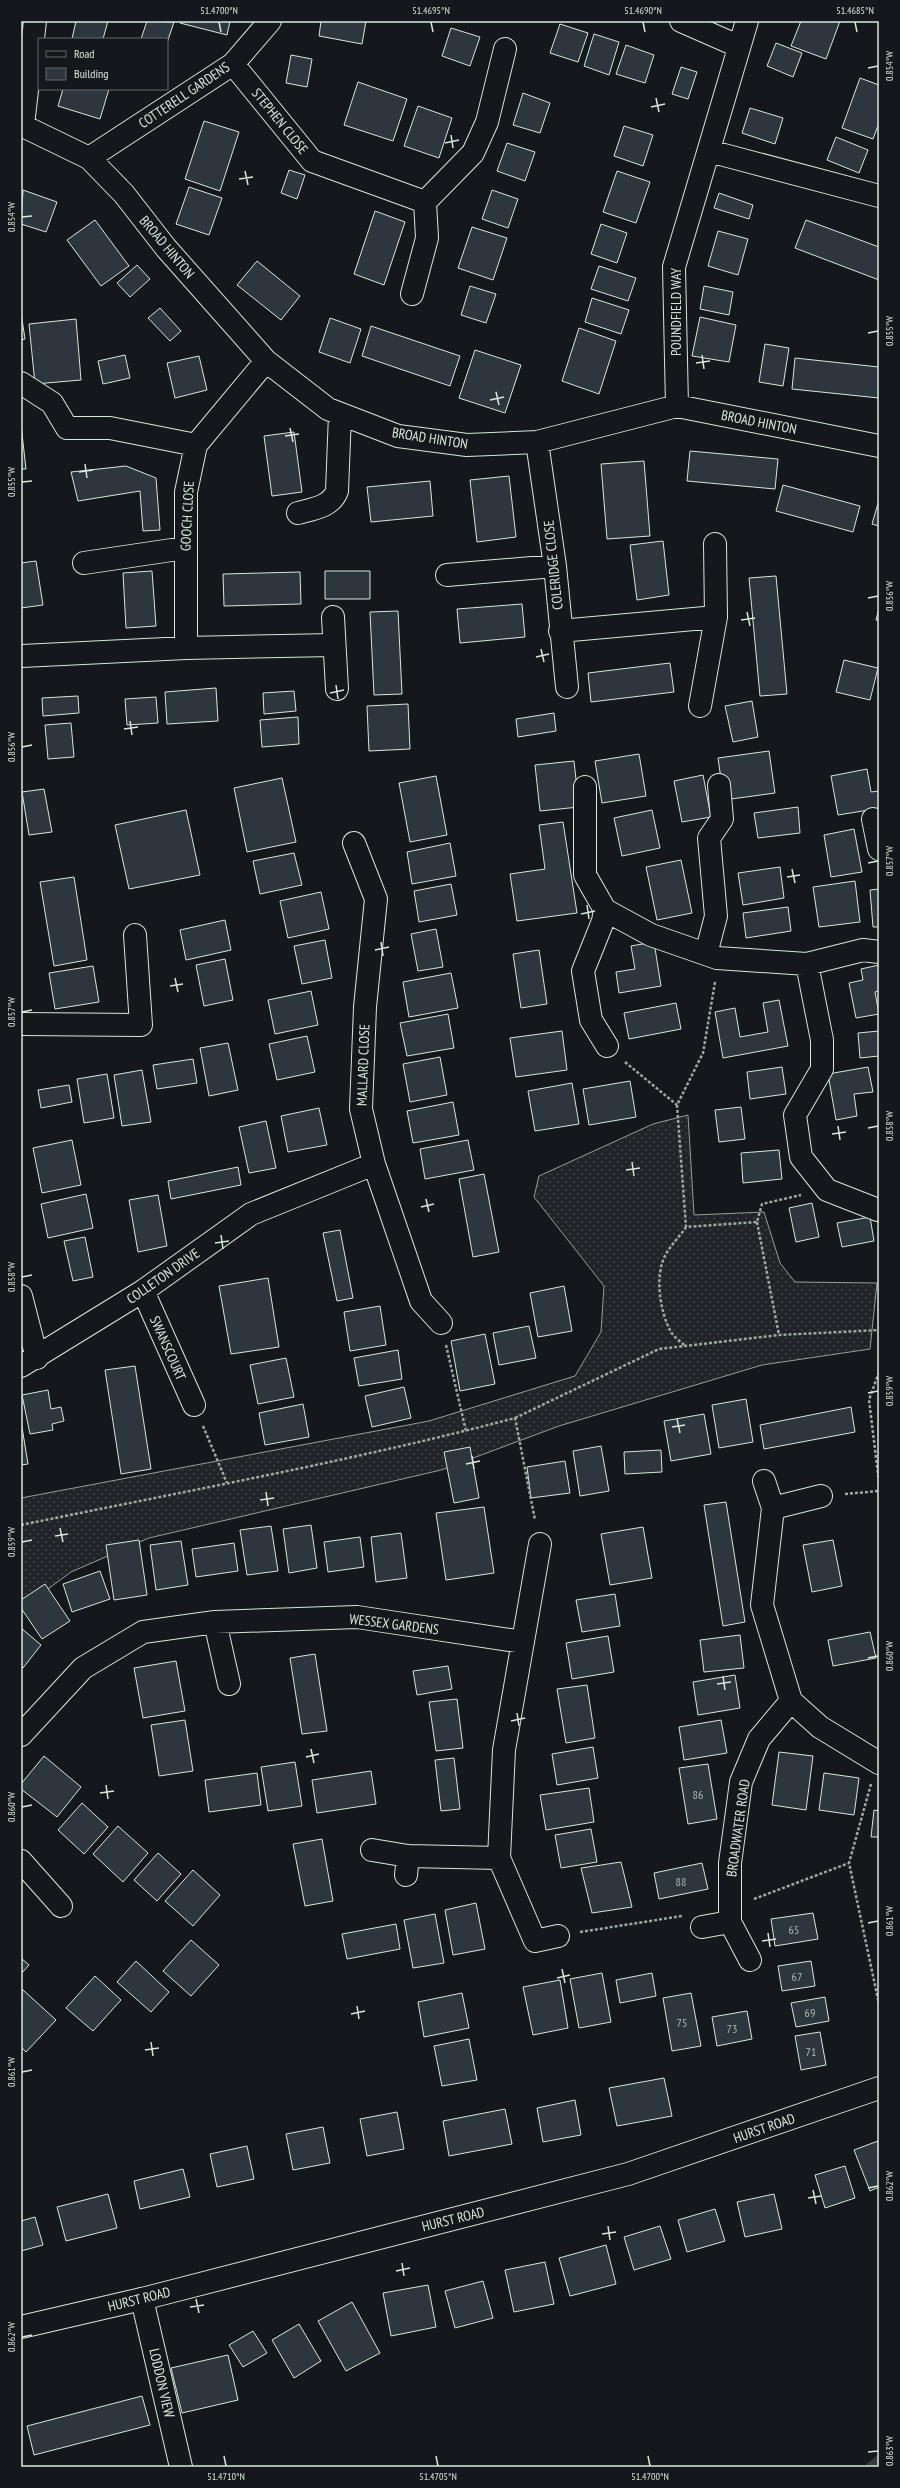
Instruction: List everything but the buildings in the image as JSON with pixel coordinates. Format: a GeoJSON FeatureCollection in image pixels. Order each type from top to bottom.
{"type":"FeatureCollection","features":[{"type":"Feature","properties":{"kind":"street"},"geometry":{"type":"LineString","coordinates":[[22,125],[35,21]]}},
{"type":"Feature","properties":{"kind":"street","name":"COTTERELL GARDENS"},"geometry":{"type":"LineString","coordinates":[[89,158],[232,64],[270,21]]}},
{"type":"Feature","properties":{"kind":"street"},"geometry":{"type":"LineString","coordinates":[[681,21],[738,46]]}},
{"type":"Feature","properties":{"kind":"street","name":"POUNDFIELD WAY"},"geometry":{"type":"LineString","coordinates":[[677,406],[674,267],[709,151],[738,46],[747,21]]}},
{"type":"Feature","properties":{"kind":"street"},"geometry":{"type":"LineString","coordinates":[[412,294],[427,238],[425,202],[473,154],[487,122],[505,49]]}},
{"type":"Feature","properties":{"kind":"street","name":"STEPHEN CLOSE"},"geometry":{"type":"LineString","coordinates":[[232,64],[312,161],[425,202]]}},
{"type":"Feature","properties":{"kind":"street","name":"BROAD HINTON"},"geometry":{"type":"LineString","coordinates":[[22,125],[89,158],[124,194],[166,248],[266,361],[328,409],[398,436],[467,445],[537,442],[677,406],[879,446]]}},
{"type":"Feature","properties":{"kind":"street"},"geometry":{"type":"LineString","coordinates":[[709,151],[879,196]]}},
{"type":"Feature","properties":{"kind":"street","name":"GOOCH CLOSE"},"geometry":{"type":"LineString","coordinates":[[186,648],[186,492],[196,446],[266,361]]}},
{"type":"Feature","properties":{"kind":"street"},"geometry":{"type":"LineString","coordinates":[[21,383],[52,403],[67,428],[110,428],[196,446]]}},
{"type":"Feature","properties":{"kind":"street"},"geometry":{"type":"LineString","coordinates":[[298,513],[320,508],[335,498],[337,491],[340,414]]}},
{"type":"Feature","properties":{"kind":"street","name":"COLERIDGE CLOSE"},"geometry":{"type":"LineString","coordinates":[[537,442],[555,566],[560,631],[567,687]]}},
{"type":"Feature","properties":{"kind":"street"},"geometry":{"type":"LineString","coordinates":[[700,706],[716,617],[716,544]]}},
{"type":"Feature","properties":{"kind":"street"},"geometry":{"type":"LineString","coordinates":[[84,563],[185,548]]}},
{"type":"Feature","properties":{"kind":"street"},"geometry":{"type":"LineString","coordinates":[[447,575],[555,566]]}},
{"type":"Feature","properties":{"kind":"street"},"geometry":{"type":"LineString","coordinates":[[333,617],[337,689]]}},
{"type":"Feature","properties":{"kind":"street"},"geometry":{"type":"LineString","coordinates":[[560,631],[716,617]]}},
{"type":"Feature","properties":{"kind":"street"},"geometry":{"type":"LineString","coordinates":[[22,656],[186,648],[334,645]]}},
{"type":"Feature","properties":{"kind":"street"},"geometry":{"type":"LineString","coordinates":[[711,956],[716,916],[709,838],[722,819],[719,785]]}},
{"type":"Feature","properties":{"kind":"street"},"geometry":{"type":"LineString","coordinates":[[585,787],[585,875],[605,910],[651,935],[711,956],[807,964],[863,950],[879,952]]}},
{"type":"Feature","properties":{"kind":"street"},"geometry":{"type":"LineString","coordinates":[[873,819],[879,849]]}},
{"type":"Feature","properties":{"kind":"street","name":"MALLARD CLOSE"},"geometry":{"type":"LineString","coordinates":[[354,843],[376,899],[365,1007],[361,1109],[374,1164],[421,1301],[441,1323]]}},
{"type":"Feature","properties":{"kind":"street"},"geometry":{"type":"LineString","coordinates":[[605,910],[603,921],[583,972],[591,1020],[607,1046]]}},
{"type":"Feature","properties":{"kind":"street"},"geometry":{"type":"LineString","coordinates":[[21,1024],[141,1025],[135,935]]}},
{"type":"Feature","properties":{"kind":"street"},"geometry":{"type":"LineString","coordinates":[[807,964],[822,1040],[822,1069],[795,1115],[801,1157],[827,1190],[878,1210]]}},
{"type":"Feature","properties":{"kind":"street","name":"COLLETON DRIVE"},"geometry":{"type":"LineString","coordinates":[[29,1362],[143,1291],[251,1214],[374,1164]]}},
{"type":"Feature","properties":{"kind":"street","name":"SWANSCOURT"},"geometry":{"type":"LineString","coordinates":[[143,1291],[194,1405]]}},
{"type":"Feature","properties":{"kind":"street"},"geometry":{"type":"LineString","coordinates":[[21,1296],[29,1362]]}},
{"type":"Feature","properties":{"kind":"street"},"geometry":{"type":"LineString","coordinates":[[764,1481],[773,1508],[762,1605],[790,1700],[820,1727],[878,1763]]}},
{"type":"Feature","properties":{"kind":"street"},"geometry":{"type":"LineString","coordinates":[[773,1508],[821,1496]]}},
{"type":"Feature","properties":{"kind":"street"},"geometry":{"type":"LineString","coordinates":[[540,1544],[504,1750],[499,1858],[535,1940],[558,1936]]}},
{"type":"Feature","properties":{"kind":"street","name":"WESSEX GARDENS"},"geometry":{"type":"LineString","coordinates":[[21,1735],[83,1668],[143,1632],[215,1622],[357,1617],[523,1642]]}},
{"type":"Feature","properties":{"kind":"street"},"geometry":{"type":"LineString","coordinates":[[215,1622],[229,1684]]}},
{"type":"Feature","properties":{"kind":"street","name":"BROADWATER ROAD"},"geometry":{"type":"LineString","coordinates":[[750,1960],[730,1915],[730,1863],[741,1782],[759,1739],[790,1700]]}},
{"type":"Feature","properties":{"kind":"street"},"geometry":{"type":"LineString","coordinates":[[372,1850],[407,1865],[499,1858]]}},
{"type":"Feature","properties":{"kind":"street"},"geometry":{"type":"LineString","coordinates":[[21,1861],[61,1906]]}},
{"type":"Feature","properties":{"kind":"street"},"geometry":{"type":"LineString","coordinates":[[702,1927],[730,1915]]}},
{"type":"Feature","properties":{"kind":"street","name":"HURST ROAD"},"geometry":{"type":"LineString","coordinates":[[21,2327],[142,2299],[628,2174],[879,2088]]}},
{"type":"Feature","properties":{"kind":"street","name":"LODDON VIEW"},"geometry":{"type":"LineString","coordinates":[[142,2299],[181,2467]]}},
{"type":"Feature","properties":{"kind":"path"},"geometry":{"type":"LineString","coordinates":[[684,1346],[671,1333],[664,1314],[660,1275],[665,1255],[686,1227],[677,1106],[703,1053],[713,1004],[711,956]]}},
{"type":"Feature","properties":{"kind":"path"},"geometry":{"type":"LineString","coordinates":[[607,1046],[677,1106]]}},
{"type":"Feature","properties":{"kind":"path"},"geometry":{"type":"LineString","coordinates":[[779,1334],[758,1222],[762,1204],[827,1190]]}},
{"type":"Feature","properties":{"kind":"path"},"geometry":{"type":"LineString","coordinates":[[686,1227],[758,1222]]}},
{"type":"Feature","properties":{"kind":"path"},"geometry":{"type":"LineString","coordinates":[[441,1323],[466,1431]]}},
{"type":"Feature","properties":{"kind":"path"},"geometry":{"type":"LineString","coordinates":[[21,1525],[227,1483],[466,1431],[515,1418],[659,1349],[779,1334],[879,1330]]}},
{"type":"Feature","properties":{"kind":"path"},"geometry":{"type":"LineString","coordinates":[[879,1372],[869,1400],[879,1482]]}},
{"type":"Feature","properties":{"kind":"path"},"geometry":{"type":"LineString","coordinates":[[194,1405],[227,1483]]}},
{"type":"Feature","properties":{"kind":"path"},"geometry":{"type":"LineString","coordinates":[[515,1418],[540,1544]]}},
{"type":"Feature","properties":{"kind":"path"},"geometry":{"type":"LineString","coordinates":[[821,1496],[879,1491]]}},
{"type":"Feature","properties":{"kind":"path"},"geometry":{"type":"LineString","coordinates":[[878,1763],[849,1863],[879,2004]]}},
{"type":"Feature","properties":{"kind":"path"},"geometry":{"type":"LineString","coordinates":[[730,1915],[849,1863]]}},
{"type":"Feature","properties":{"kind":"path"},"geometry":{"type":"LineString","coordinates":[[558,1936],[683,1916]]}},
{"type":"Feature","properties":{"kind":"shaded area"},"geometry":{"type":"Polygon","coordinates":[[[688,1115],[694,1215],[764,1212],[780,1263],[795,1282],[877,1283],[870,1349],[762,1365],[559,1426],[441,1470],[149,1538],[71,1572],[21,1609],[21,1498],[429,1421],[575,1376],[601,1332],[604,1286],[534,1197],[539,1176],[653,1124],[688,1115]]]}},
{"type":"Feature","properties":{"kind":"waterway"},"geometry":{"type":"LineString","coordinates":[[869,2467],[879,2459]]}}]}
